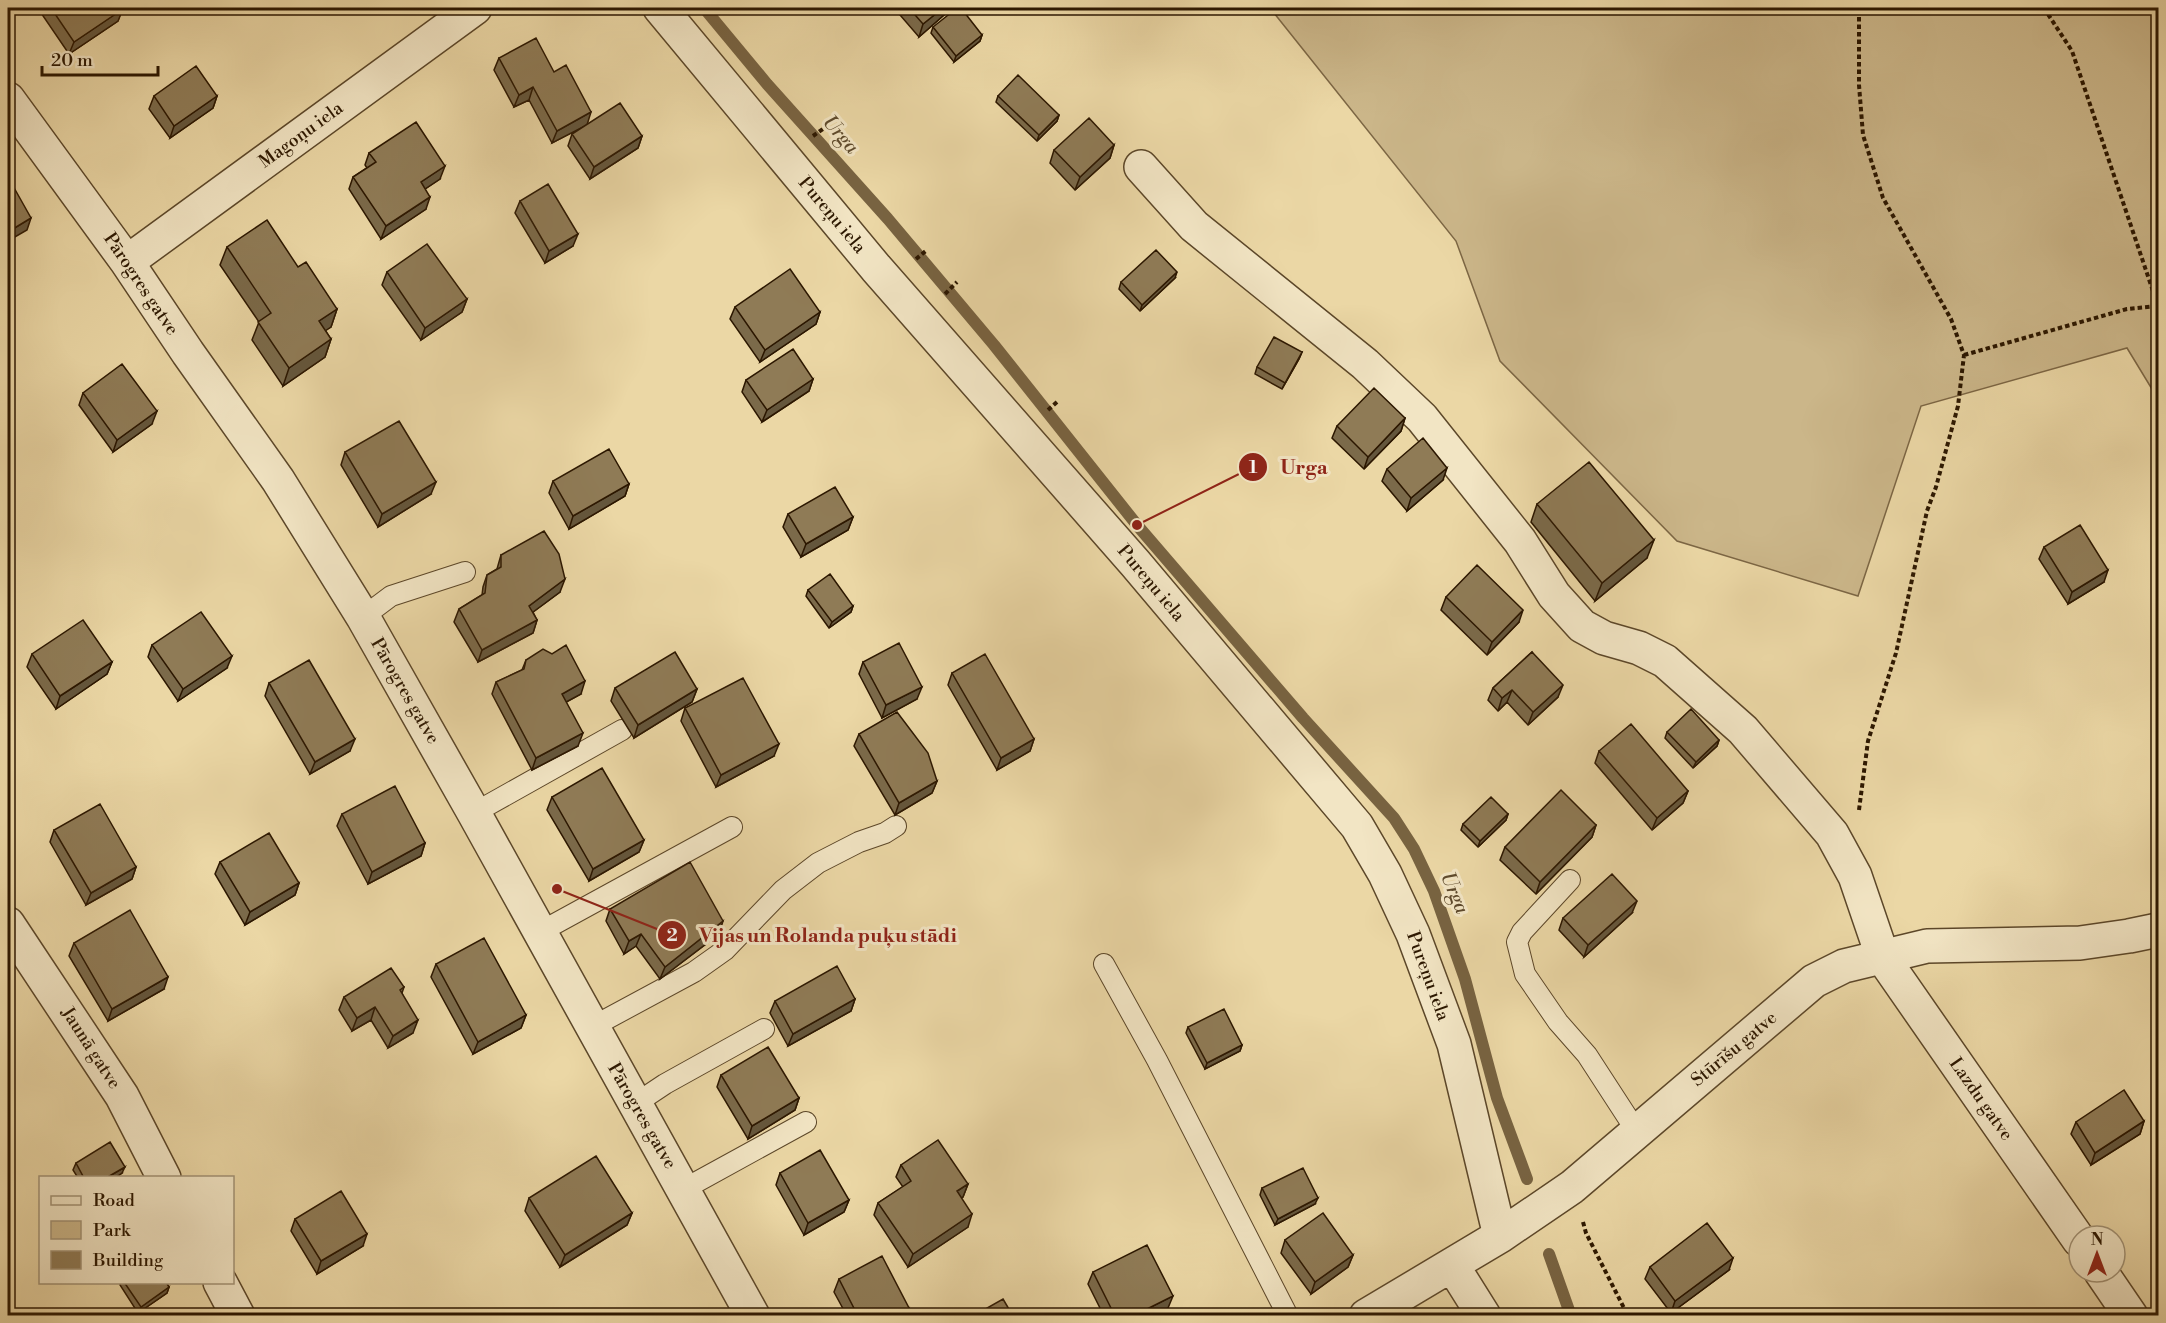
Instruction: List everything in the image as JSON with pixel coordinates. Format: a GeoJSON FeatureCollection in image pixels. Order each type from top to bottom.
{"type":"FeatureCollection","features":[{"type":"Feature","properties":{"kind":"street","name":"Magoņu iela"},"geometry":{"type":"LineString","coordinates":[[127,262],[475,8]]}},
{"type":"Feature","properties":{"kind":"street","name":"Pureņu iela"},"geometry":{"type":"LineString","coordinates":[[660,8],[876,268],[1134,563],[1357,826],[1385,874],[1413,934],[1454,1044],[1500,1236]]}},
{"type":"Feature","properties":{"kind":"street","name":"Pārogres gatve"},"geometry":{"type":"LineString","coordinates":[[8,99],[127,262],[278,480],[363,617],[753,1316]]}},
{"type":"Feature","properties":{"kind":"street","name":"Lazdu gatve"},"geometry":{"type":"LineString","coordinates":[[1141,166],[1194,226],[1365,364],[1422,418],[1520,541],[1554,595],[1582,626],[1604,638],[1639,648],[1665,661],[1743,730],[1832,834],[1850,866],[1883,958],[2068,1224]]}},
{"type":"Feature","properties":{"kind":"street","name":"Jaunā gatve"},"geometry":{"type":"LineString","coordinates":[[8,924],[122,1096],[163,1176]]}},
{"type":"Feature","properties":{"kind":"street","name":"Stūrīšu gatve"},"geometry":{"type":"LineString","coordinates":[[1366,1316],[1500,1236],[1572,1187],[1814,981],[1844,966],[1927,946],[2080,943],[2158,930]]}},
{"type":"Feature","properties":{"kind":"street"},"geometry":{"type":"LineString","coordinates":[[1452,1265],[1484,1316]]}},
{"type":"Feature","properties":{"kind":"street"},"geometry":{"type":"LineString","coordinates":[[221,1284],[238,1316]]}},
{"type":"Feature","properties":{"kind":"street"},"geometry":{"type":"LineString","coordinates":[[2109,1284],[2131,1316]]}},
{"type":"Feature","properties":{"kind":"lane"},"geometry":{"type":"LineString","coordinates":[[363,617],[391,596],[465,572]]}},
{"type":"Feature","properties":{"kind":"lane"},"geometry":{"type":"LineString","coordinates":[[474,813],[622,730]]}},
{"type":"Feature","properties":{"kind":"lane"},"geometry":{"type":"LineString","coordinates":[[592,1027],[694,972],[725,950],[783,890],[818,863],[896,826]]}},
{"type":"Feature","properties":{"kind":"lane"},"geometry":{"type":"LineString","coordinates":[[540,932],[732,827]]}},
{"type":"Feature","properties":{"kind":"lane"},"geometry":{"type":"LineString","coordinates":[[1570,880],[1522,932],[1517,942],[1525,974],[1558,1022],[1587,1054],[1637,1132]]}},
{"type":"Feature","properties":{"kind":"lane"},"geometry":{"type":"LineString","coordinates":[[1104,964],[1168,1080],[1288,1316]]}},
{"type":"Feature","properties":{"kind":"lane"},"geometry":{"type":"LineString","coordinates":[[635,1104],[665,1084],[764,1029]]}},
{"type":"Feature","properties":{"kind":"lane"},"geometry":{"type":"LineString","coordinates":[[684,1189],[806,1122]]}},
{"type":"Feature","properties":{"kind":"path"},"geometry":{"type":"LineString","coordinates":[[1850,866],[1868,741],[1896,653],[1927,510],[1936,487],[1958,406],[1964,355],[1951,319],[1883,198],[1863,135],[1859,8]]}},
{"type":"Feature","properties":{"kind":"path"},"geometry":{"type":"LineString","coordinates":[[1964,355],[2127,309],[2158,306],[2072,51],[2044,8]]}},
{"type":"Feature","properties":{"kind":"path"},"geometry":{"type":"LineString","coordinates":[[1572,1187],[1586,1233],[1628,1316]]}},
{"type":"Feature","properties":{"kind":"green space"},"geometry":{"type":"Polygon","coordinates":[[[1270,8],[2158,8],[2158,399],[2127,348],[1921,406],[1858,596],[1677,541],[1500,361],[1456,241],[1270,8]]]}},
{"type":"Feature","properties":{"kind":"building"},"geometry":{"type":"Polygon","coordinates":[[[51,8],[122,8],[123,9],[74,42],[51,8]]]}},
{"type":"Feature","properties":{"kind":"building"},"geometry":{"type":"Polygon","coordinates":[[[909,8],[943,8],[923,24],[909,8]]]}},
{"type":"Feature","properties":{"kind":"building"},"geometry":{"type":"Polygon","coordinates":[[[957,8],[961,8],[982,35],[956,56],[933,27],[957,8]]]}},
{"type":"Feature","properties":{"kind":"building"},"geometry":{"type":"Polygon","coordinates":[[[536,38],[554,72],[566,65],[591,112],[557,131],[533,87],[519,95],[499,58],[536,38]]]}},
{"type":"Feature","properties":{"kind":"building"},"geometry":{"type":"Polygon","coordinates":[[[196,66],[217,96],[174,126],[154,96],[196,66]]]}},
{"type":"Feature","properties":{"kind":"building"},"geometry":{"type":"Polygon","coordinates":[[[1018,75],[1059,115],[1039,135],[998,96],[1018,75]]]}},
{"type":"Feature","properties":{"kind":"building"},"geometry":{"type":"Polygon","coordinates":[[[620,103],[642,136],[594,167],[572,134],[620,103]]]}},
{"type":"Feature","properties":{"kind":"building"},"geometry":{"type":"Polygon","coordinates":[[[1089,118],[1114,145],[1080,177],[1054,150],[1089,118]]]}},
{"type":"Feature","properties":{"kind":"building"},"geometry":{"type":"Polygon","coordinates":[[[416,122],[445,166],[421,182],[430,197],[386,226],[353,177],[376,162],[369,153],[416,122]]]}},
{"type":"Feature","properties":{"kind":"building"},"geometry":{"type":"Polygon","coordinates":[[[8,177],[31,218],[8,232],[8,177]]]}},
{"type":"Feature","properties":{"kind":"building"},"geometry":{"type":"Polygon","coordinates":[[[548,184],[578,234],[549,251],[520,201],[548,184]]]}},
{"type":"Feature","properties":{"kind":"building"},"geometry":{"type":"Polygon","coordinates":[[[267,220],[298,267],[306,262],[337,309],[319,321],[331,339],[289,368],[258,322],[271,313],[227,247],[267,220]]]}},
{"type":"Feature","properties":{"kind":"building"},"geometry":{"type":"Polygon","coordinates":[[[427,244],[467,299],[425,328],[387,272],[427,244]]]}},
{"type":"Feature","properties":{"kind":"building"},"geometry":{"type":"Polygon","coordinates":[[[1156,250],[1177,272],[1142,305],[1121,282],[1156,250]]]}},
{"type":"Feature","properties":{"kind":"building"},"geometry":{"type":"Polygon","coordinates":[[[790,269],[820,312],[765,350],[735,307],[790,269]]]}},
{"type":"Feature","properties":{"kind":"building"},"geometry":{"type":"Polygon","coordinates":[[[1274,337],[1302,352],[1285,383],[1257,367],[1274,337]]]}},
{"type":"Feature","properties":{"kind":"building"},"geometry":{"type":"Polygon","coordinates":[[[793,349],[813,379],[767,410],[746,380],[793,349]]]}},
{"type":"Feature","properties":{"kind":"building"},"geometry":{"type":"Polygon","coordinates":[[[122,364],[157,411],[117,440],[83,393],[122,364]]]}},
{"type":"Feature","properties":{"kind":"building"},"geometry":{"type":"Polygon","coordinates":[[[1374,388],[1405,418],[1368,457],[1337,426],[1374,388]]]}},
{"type":"Feature","properties":{"kind":"building"},"geometry":{"type":"Polygon","coordinates":[[[399,421],[436,482],[382,514],[345,452],[399,421]]]}},
{"type":"Feature","properties":{"kind":"building"},"geometry":{"type":"Polygon","coordinates":[[[1423,438],[1447,468],[1411,498],[1387,469],[1423,438]]]}},
{"type":"Feature","properties":{"kind":"building"},"geometry":{"type":"Polygon","coordinates":[[[609,449],[629,484],[573,516],[553,481],[609,449]]]}},
{"type":"Feature","properties":{"kind":"building"},"geometry":{"type":"Polygon","coordinates":[[[1589,462],[1654,540],[1602,583],[1537,504],[1589,462]]]}},
{"type":"Feature","properties":{"kind":"building"},"geometry":{"type":"Polygon","coordinates":[[[835,487],[853,517],[806,544],[788,514],[835,487]]]}},
{"type":"Feature","properties":{"kind":"building"},"geometry":{"type":"Polygon","coordinates":[[[2080,525],[2108,570],[2072,592],[2044,547],[2080,525]]]}},
{"type":"Feature","properties":{"kind":"building"},"geometry":{"type":"Polygon","coordinates":[[[544,531],[559,554],[565,579],[529,606],[537,620],[482,650],[459,609],[485,593],[487,575],[501,567],[501,555],[544,531]]]}},
{"type":"Feature","properties":{"kind":"building"},"geometry":{"type":"Polygon","coordinates":[[[1477,565],[1523,610],[1492,642],[1446,597],[1477,565]]]}},
{"type":"Feature","properties":{"kind":"building"},"geometry":{"type":"Polygon","coordinates":[[[830,574],[853,606],[832,622],[808,590],[830,574]]]}},
{"type":"Feature","properties":{"kind":"building"},"geometry":{"type":"Polygon","coordinates":[[[201,612],[232,656],[183,689],[152,645],[201,612]]]}},
{"type":"Feature","properties":{"kind":"building"},"geometry":{"type":"Polygon","coordinates":[[[83,620],[112,662],[60,696],[32,654],[83,620]]]}},
{"type":"Feature","properties":{"kind":"building"},"geometry":{"type":"Polygon","coordinates":[[[899,643],[922,687],[886,705],[863,662],[899,643]]]}},
{"type":"Feature","properties":{"kind":"building"},"geometry":{"type":"Polygon","coordinates":[[[566,645],[585,681],[562,694],[583,733],[536,758],[496,682],[524,669],[526,660],[543,649],[552,654],[566,645]]]}},
{"type":"Feature","properties":{"kind":"building"},"geometry":{"type":"Polygon","coordinates":[[[675,652],[697,689],[638,725],[615,688],[675,652]]]}},
{"type":"Feature","properties":{"kind":"building"},"geometry":{"type":"Polygon","coordinates":[[[1532,652],[1563,685],[1533,712],[1512,690],[1502,698],[1493,688],[1532,652]]]}},
{"type":"Feature","properties":{"kind":"building"},"geometry":{"type":"Polygon","coordinates":[[[985,654],[1034,739],[1001,758],[952,673],[985,654]]]}},
{"type":"Feature","properties":{"kind":"building"},"geometry":{"type":"Polygon","coordinates":[[[309,660],[355,739],[315,762],[269,683],[309,660]]]}},
{"type":"Feature","properties":{"kind":"building"},"geometry":{"type":"Polygon","coordinates":[[[743,678],[779,744],[721,775],[685,708],[743,678]]]}},
{"type":"Feature","properties":{"kind":"building"},"geometry":{"type":"Polygon","coordinates":[[[1691,709],[1719,740],[1696,762],[1667,732],[1691,709]]]}},
{"type":"Feature","properties":{"kind":"building"},"geometry":{"type":"Polygon","coordinates":[[[897,712],[928,753],[937,781],[899,803],[859,734],[897,712]]]}},
{"type":"Feature","properties":{"kind":"building"},"geometry":{"type":"Polygon","coordinates":[[[1631,724],[1688,791],[1657,818],[1599,751],[1631,724]]]}},
{"type":"Feature","properties":{"kind":"building"},"geometry":{"type":"Polygon","coordinates":[[[602,768],[644,840],[593,869],[552,797],[602,768]]]}},
{"type":"Feature","properties":{"kind":"building"},"geometry":{"type":"Polygon","coordinates":[[[395,786],[425,843],[372,872],[342,814],[395,786]]]}},
{"type":"Feature","properties":{"kind":"building"},"geometry":{"type":"Polygon","coordinates":[[[1561,790],[1596,825],[1540,882],[1505,847],[1561,790]]]}},
{"type":"Feature","properties":{"kind":"building"},"geometry":{"type":"Polygon","coordinates":[[[1491,797],[1508,814],[1480,841],[1463,824],[1491,797]]]}},
{"type":"Feature","properties":{"kind":"building"},"geometry":{"type":"Polygon","coordinates":[[[100,804],[136,867],[91,893],[54,830],[100,804]]]}},
{"type":"Feature","properties":{"kind":"building"},"geometry":{"type":"Polygon","coordinates":[[[269,833],[299,883],[250,912],[220,862],[269,833]]]}},
{"type":"Feature","properties":{"kind":"building"},"geometry":{"type":"Polygon","coordinates":[[[690,862],[723,921],[665,967],[641,934],[629,941],[610,909],[690,862]]]}},
{"type":"Feature","properties":{"kind":"building"},"geometry":{"type":"Polygon","coordinates":[[[1612,874],[1637,901],[1588,945],[1563,918],[1612,874]]]}},
{"type":"Feature","properties":{"kind":"building"},"geometry":{"type":"Polygon","coordinates":[[[130,910],[168,977],[112,1009],[74,943],[130,910]]]}},
{"type":"Feature","properties":{"kind":"building"},"geometry":{"type":"Polygon","coordinates":[[[484,938],[526,1015],[478,1042],[436,964],[484,938]]]}},
{"type":"Feature","properties":{"kind":"building"},"geometry":{"type":"Polygon","coordinates":[[[837,966],[855,999],[793,1034],[775,1001],[837,966]]]}},
{"type":"Feature","properties":{"kind":"building"},"geometry":{"type":"Polygon","coordinates":[[[391,968],[404,987],[400,990],[418,1020],[393,1036],[375,1007],[357,1018],[344,997],[391,968]]]}},
{"type":"Feature","properties":{"kind":"building"},"geometry":{"type":"Polygon","coordinates":[[[1224,1009],[1242,1045],[1207,1063],[1188,1027],[1224,1009]]]}},
{"type":"Feature","properties":{"kind":"building"},"geometry":{"type":"Polygon","coordinates":[[[768,1047],[799,1098],[752,1126],[721,1075],[768,1047]]]}},
{"type":"Feature","properties":{"kind":"building"},"geometry":{"type":"Polygon","coordinates":[[[2124,1090],[2144,1121],[2095,1153],[2076,1122],[2124,1090]]]}},
{"type":"Feature","properties":{"kind":"building"},"geometry":{"type":"Polygon","coordinates":[[[938,1140],[968,1184],[957,1191],[972,1214],[913,1254],[878,1203],[911,1181],[901,1165],[938,1140]]]}},
{"type":"Feature","properties":{"kind":"building"},"geometry":{"type":"Polygon","coordinates":[[[110,1142],[125,1167],[109,1176],[83,1176],[76,1163],[110,1142]]]}},
{"type":"Feature","properties":{"kind":"building"},"geometry":{"type":"Polygon","coordinates":[[[820,1150],[849,1200],[808,1223],[780,1173],[820,1150]]]}},
{"type":"Feature","properties":{"kind":"building"},"geometry":{"type":"Polygon","coordinates":[[[596,1156],[632,1213],[565,1255],[529,1198],[596,1156]]]}},
{"type":"Feature","properties":{"kind":"building"},"geometry":{"type":"Polygon","coordinates":[[[1303,1168],[1318,1198],[1278,1219],[1262,1188],[1303,1168]]]}},
{"type":"Feature","properties":{"kind":"building"},"geometry":{"type":"Polygon","coordinates":[[[341,1191],[367,1234],[321,1261],[295,1219],[341,1191]]]}},
{"type":"Feature","properties":{"kind":"building"},"geometry":{"type":"Polygon","coordinates":[[[1323,1213],[1353,1255],[1315,1282],[1285,1240],[1323,1213]]]}},
{"type":"Feature","properties":{"kind":"building"},"geometry":{"type":"Polygon","coordinates":[[[1707,1223],[1733,1258],[1675,1301],[1650,1267],[1707,1223]]]}},
{"type":"Feature","properties":{"kind":"building"},"geometry":{"type":"Polygon","coordinates":[[[1147,1245],[1173,1296],[1133,1316],[1115,1316],[1093,1272],[1147,1245]]]}},
{"type":"Feature","properties":{"kind":"building"},"geometry":{"type":"Polygon","coordinates":[[[882,1256],[909,1308],[894,1316],[858,1316],[839,1279],[882,1256]]]}},
{"type":"Feature","properties":{"kind":"building"},"geometry":{"type":"Polygon","coordinates":[[[125,1284],[167,1284],[169,1287],[141,1307],[125,1284]]]}},
{"type":"Feature","properties":{"kind":"building"},"geometry":{"type":"Polygon","coordinates":[[[1003,1299],[1013,1316],[973,1316],[1003,1299]]]}},
{"type":"Feature","properties":{"kind":"waterway","name":"Urga"},"geometry":{"type":"LineString","coordinates":[[704,8],[767,84],[888,219],[994,345],[1137,525],[1303,718],[1394,818],[1414,849],[1434,891],[1465,979],[1497,1098],[1527,1179]]}},
{"type":"Feature","properties":{"kind":"waterway","name":"Urga"},"geometry":{"type":"LineString","coordinates":[[1549,1254],[1571,1316]]}},
{"type":"Feature","properties":{"kind":"place","name":"Urga"},"geometry":{"type":"Point","coordinates":[1137,525]}},
{"type":"Feature","properties":{"kind":"place","name":"Vijas un Rolanda puķu stādi"},"geometry":{"type":"Point","coordinates":[557,889]}}]}
